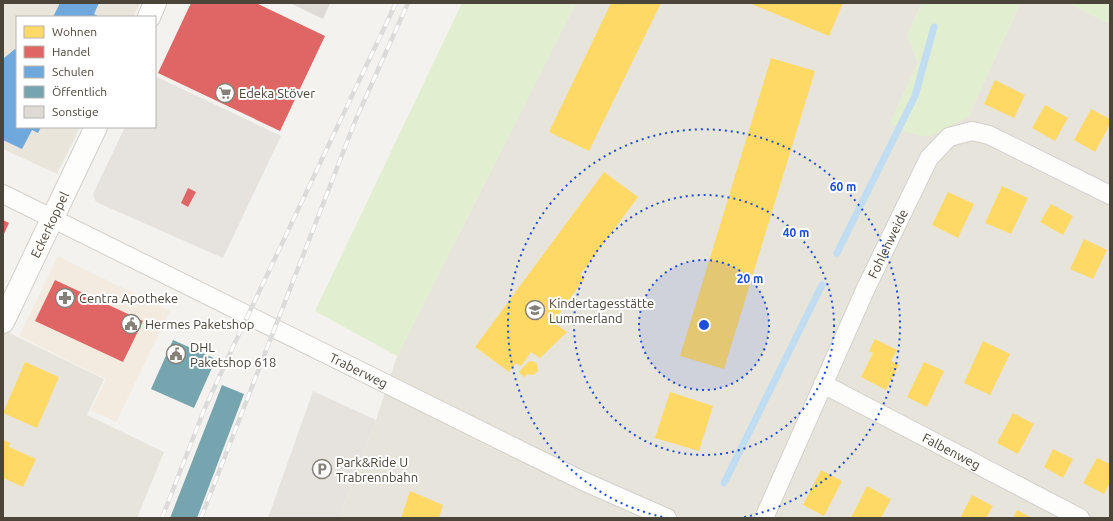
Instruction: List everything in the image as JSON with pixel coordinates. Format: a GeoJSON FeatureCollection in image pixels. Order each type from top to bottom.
{"type":"FeatureCollection","features":[{"type":"Feature","properties":{"kind":"street"},"geometry":{"type":"LineString","coordinates":[[149,16],[155,3]]}},
{"type":"Feature","properties":{"kind":"street","name":"Eckerkoppel"},"geometry":{"type":"LineString","coordinates":[[3,322],[96,128]]}},
{"type":"Feature","properties":{"kind":"street","name":"Fohlenweide"},"geometry":{"type":"LineString","coordinates":[[764,518],[866,288],[930,158],[949,138],[972,131],[989,135],[1110,195]]}},
{"type":"Feature","properties":{"kind":"street","name":"Traberweg"},"geometry":{"type":"LineString","coordinates":[[3,194],[543,462],[668,518]]}},
{"type":"Feature","properties":{"kind":"street","name":"Falbenweg"},"geometry":{"type":"LineString","coordinates":[[823,384],[1080,518]]}},
{"type":"Feature","properties":{"kind":"shaded area"},"geometry":{"type":"Polygon","coordinates":[[[3,3],[140,3],[134,16],[16,16],[16,128],[80,128],[57,174],[3,149],[3,3]]]}},
{"type":"Feature","properties":{"kind":"shaded area"},"geometry":{"type":"Polygon","coordinates":[[[576,3],[922,3],[907,35],[918,63],[890,123],[968,117],[1020,3],[1068,3],[1110,24],[1110,518],[769,518],[756,511],[752,518],[339,518],[376,420],[397,356],[576,3]]]}},
{"type":"Feature","properties":{"kind":"shaded area"},"geometry":{"type":"Polygon","coordinates":[[[156,76],[281,136],[223,258],[96,202],[93,194],[125,128],[156,128],[156,76]]]}},
{"type":"Feature","properties":{"kind":"shaded area"},"geometry":{"type":"Polygon","coordinates":[[[58,256],[170,311],[116,422],[91,410],[106,379],[19,336],[58,256]]]}},
{"type":"Feature","properties":{"kind":"shaded area"},"geometry":{"type":"Polygon","coordinates":[[[3,330],[104,379],[87,415],[164,452],[137,518],[3,518],[3,330]]]}},
{"type":"Feature","properties":{"kind":"shaded area","name":"Park&Ride U Trabrennbahn"},"geometry":{"type":"Polygon","coordinates":[[[313,391],[376,420],[339,518],[268,518],[313,391]]]}},
{"type":"Feature","properties":{"kind":"green space"},"geometry":{"type":"Polygon","coordinates":[[[462,3],[576,3],[397,356],[315,311],[462,3]]]}},
{"type":"Feature","properties":{"kind":"green space"},"geometry":{"type":"Polygon","coordinates":[[[922,3],[1020,3],[968,117],[928,137],[905,132],[890,123],[918,63],[907,35],[922,3]]]}},
{"type":"Feature","properties":{"kind":"green space"},"geometry":{"type":"Polygon","coordinates":[[[1068,3],[1110,3],[1110,24],[1068,3]]]}},
{"type":"Feature","properties":{"kind":"building: Wohnen"},"geometry":{"type":"Polygon","coordinates":[[[611,3],[661,3],[589,151],[549,132],[611,3]]]}},
{"type":"Feature","properties":{"kind":"building: Wohnen"},"geometry":{"type":"Polygon","coordinates":[[[749,3],[843,3],[829,36],[749,3]]]}},
{"type":"Feature","properties":{"kind":"building: Wohnen"},"geometry":{"type":"Polygon","coordinates":[[[771,58],[815,71],[724,369],[680,356],[771,58]]]}},
{"type":"Feature","properties":{"kind":"building: Wohnen"},"geometry":{"type":"Polygon","coordinates":[[[995,80],[1025,95],[1014,118],[984,104],[995,80]]]}},
{"type":"Feature","properties":{"kind":"building: Wohnen"},"geometry":{"type":"Polygon","coordinates":[[[1045,105],[1068,118],[1055,141],[1032,128],[1045,105]]]}},
{"type":"Feature","properties":{"kind":"building: Wohnen"},"geometry":{"type":"Polygon","coordinates":[[[1091,109],[1110,119],[1110,124],[1095,152],[1074,140],[1091,109]]]}},
{"type":"Feature","properties":{"kind":"building: Wohnen"},"geometry":{"type":"Polygon","coordinates":[[[604,172],[638,197],[580,275],[585,278],[553,322],[567,332],[540,358],[531,352],[521,366],[516,363],[509,372],[475,347],[604,172]]]}},
{"type":"Feature","properties":{"kind":"building: Wohnen"},"geometry":{"type":"Polygon","coordinates":[[[1002,186],[1028,198],[1011,234],[985,223],[1002,186]]]}},
{"type":"Feature","properties":{"kind":"building: Wohnen"},"geometry":{"type":"Polygon","coordinates":[[[948,192],[974,204],[958,238],[932,225],[948,192]]]}},
{"type":"Feature","properties":{"kind":"building: Wohnen"},"geometry":{"type":"Polygon","coordinates":[[[1051,204],[1073,216],[1063,235],[1040,222],[1051,204]]]}},
{"type":"Feature","properties":{"kind":"building: Wohnen"},"geometry":{"type":"Polygon","coordinates":[[[1084,239],[1107,250],[1093,279],[1070,269],[1084,239]]]}},
{"type":"Feature","properties":{"kind":"building: Wohnen"},"geometry":{"type":"Polygon","coordinates":[[[875,339],[897,350],[891,361],[899,365],[886,390],[861,377],[873,353],[869,351],[875,339]]]}},
{"type":"Feature","properties":{"kind":"building: Wohnen"},"geometry":{"type":"Polygon","coordinates":[[[983,341],[1010,354],[990,395],[964,383],[983,341]]]}},
{"type":"Feature","properties":{"kind":"building: Wohnen"},"geometry":{"type":"Polygon","coordinates":[[[533,361],[537,364],[538,371],[533,375],[527,374],[524,377],[519,372],[528,362],[533,361]]]}},
{"type":"Feature","properties":{"kind":"building: Wohnen"},"geometry":{"type":"Polygon","coordinates":[[[25,362],[59,377],[37,428],[3,413],[25,362]]]}},
{"type":"Feature","properties":{"kind":"building: Wohnen"},"geometry":{"type":"Polygon","coordinates":[[[924,362],[944,371],[927,407],[907,397],[924,362]]]}},
{"type":"Feature","properties":{"kind":"building: Wohnen"},"geometry":{"type":"Polygon","coordinates":[[[670,392],[713,406],[699,451],[655,438],[670,392]]]}},
{"type":"Feature","properties":{"kind":"building: Wohnen"},"geometry":{"type":"Polygon","coordinates":[[[1013,413],[1034,424],[1018,454],[997,443],[1013,413]]]}},
{"type":"Feature","properties":{"kind":"building: Wohnen"},"geometry":{"type":"Polygon","coordinates":[[[3,440],[10,443],[9,447],[36,459],[23,487],[3,478],[3,440]]]}},
{"type":"Feature","properties":{"kind":"building: Wohnen"},"geometry":{"type":"Polygon","coordinates":[[[1053,449],[1073,459],[1063,478],[1044,467],[1053,449]]]}},
{"type":"Feature","properties":{"kind":"building: Wohnen"},"geometry":{"type":"Polygon","coordinates":[[[1097,458],[1110,464],[1110,482],[1104,494],[1083,483],[1097,458]]]}},
{"type":"Feature","properties":{"kind":"building: Wohnen"},"geometry":{"type":"Polygon","coordinates":[[[821,470],[842,481],[824,516],[803,505],[821,470]]]}},
{"type":"Feature","properties":{"kind":"building: Wohnen"},"geometry":{"type":"Polygon","coordinates":[[[867,486],[891,499],[881,518],[851,518],[867,486]]]}},
{"type":"Feature","properties":{"kind":"building: Wohnen"},"geometry":{"type":"Polygon","coordinates":[[[410,491],[443,505],[439,518],[401,518],[410,491]]]}},
{"type":"Feature","properties":{"kind":"building: Wohnen"},"geometry":{"type":"Polygon","coordinates":[[[972,495],[993,506],[986,518],[960,518],[972,495]]]}},
{"type":"Feature","properties":{"kind":"building: Wohnen"},"geometry":{"type":"Polygon","coordinates":[[[1017,510],[1032,518],[1013,518],[1017,510]]]}},
{"type":"Feature","properties":{"kind":"building: Handel"},"geometry":{"type":"Polygon","coordinates":[[[191,3],[256,3],[325,36],[280,131],[158,73],[191,3]]]}},
{"type":"Feature","properties":{"kind":"building: Handel"},"geometry":{"type":"Polygon","coordinates":[[[188,188],[196,192],[188,207],[181,203],[188,188]]]}},
{"type":"Feature","properties":{"kind":"building: Handel"},"geometry":{"type":"Polygon","coordinates":[[[3,220],[9,223],[3,236],[3,220]]]}},
{"type":"Feature","properties":{"kind":"building: Handel"},"geometry":{"type":"Polygon","coordinates":[[[55,280],[143,321],[123,362],[35,321],[55,280]]]}},
{"type":"Feature","properties":{"kind":"building: Schulen"},"geometry":{"type":"Polygon","coordinates":[[[60,3],[99,3],[94,14],[98,16],[54,16],[60,3]]]}},
{"type":"Feature","properties":{"kind":"building: Schulen"},"geometry":{"type":"Polygon","coordinates":[[[15,49],[16,50],[16,128],[40,128],[38,133],[32,130],[22,149],[3,140],[3,59],[15,49]]]}},
{"type":"Feature","properties":{"kind":"building: Öffentlich"},"geometry":{"type":"Polygon","coordinates":[[[173,340],[216,359],[194,408],[151,389],[173,340]]]}},
{"type":"Feature","properties":{"kind":"building: Öffentlich"},"geometry":{"type":"Polygon","coordinates":[[[222,385],[244,394],[197,518],[170,518],[222,385]]]}},
{"type":"Feature","properties":{"kind":"building: Sonstige"},"geometry":{"type":"Polygon","coordinates":[[[290,3],[330,3],[323,19],[290,3]]]}},
{"type":"Feature","properties":{"kind":"waterway"},"geometry":{"type":"LineString","coordinates":[[837,253],[915,96],[934,27]]}},
{"type":"Feature","properties":{"kind":"waterway"},"geometry":{"type":"LineString","coordinates":[[724,483],[822,285]]}},
{"type":"Feature","properties":{"kind":"railway"},"geometry":{"type":"LineString","coordinates":[[162,518],[204,410],[396,3]]}},
{"type":"Feature","properties":{"kind":"railway"},"geometry":{"type":"LineString","coordinates":[[201,518],[356,119],[408,3]]}},
{"type":"Feature","properties":{"kind":"place","name":"Edeka Stöver"},"geometry":{"type":"Point","coordinates":[225,93]}},
{"type":"Feature","properties":{"kind":"place","name":"Centra Apotheke"},"geometry":{"type":"Point","coordinates":[65,298]}},
{"type":"Feature","properties":{"kind":"place","name":"Kindertagesstätte Lummerland"},"geometry":{"type":"Point","coordinates":[535,310]}},
{"type":"Feature","properties":{"kind":"place","name":"Hermes Paketshop"},"geometry":{"type":"Point","coordinates":[131,324]}},
{"type":"Feature","properties":{"kind":"place","name":"DHL Paketshop 618"},"geometry":{"type":"Point","coordinates":[176,354]}},
{"type":"Feature","properties":{"kind":"place","name":"Park&Ride U Trabrennbahn"},"geometry":{"type":"Point","coordinates":[322,469]}}]}
